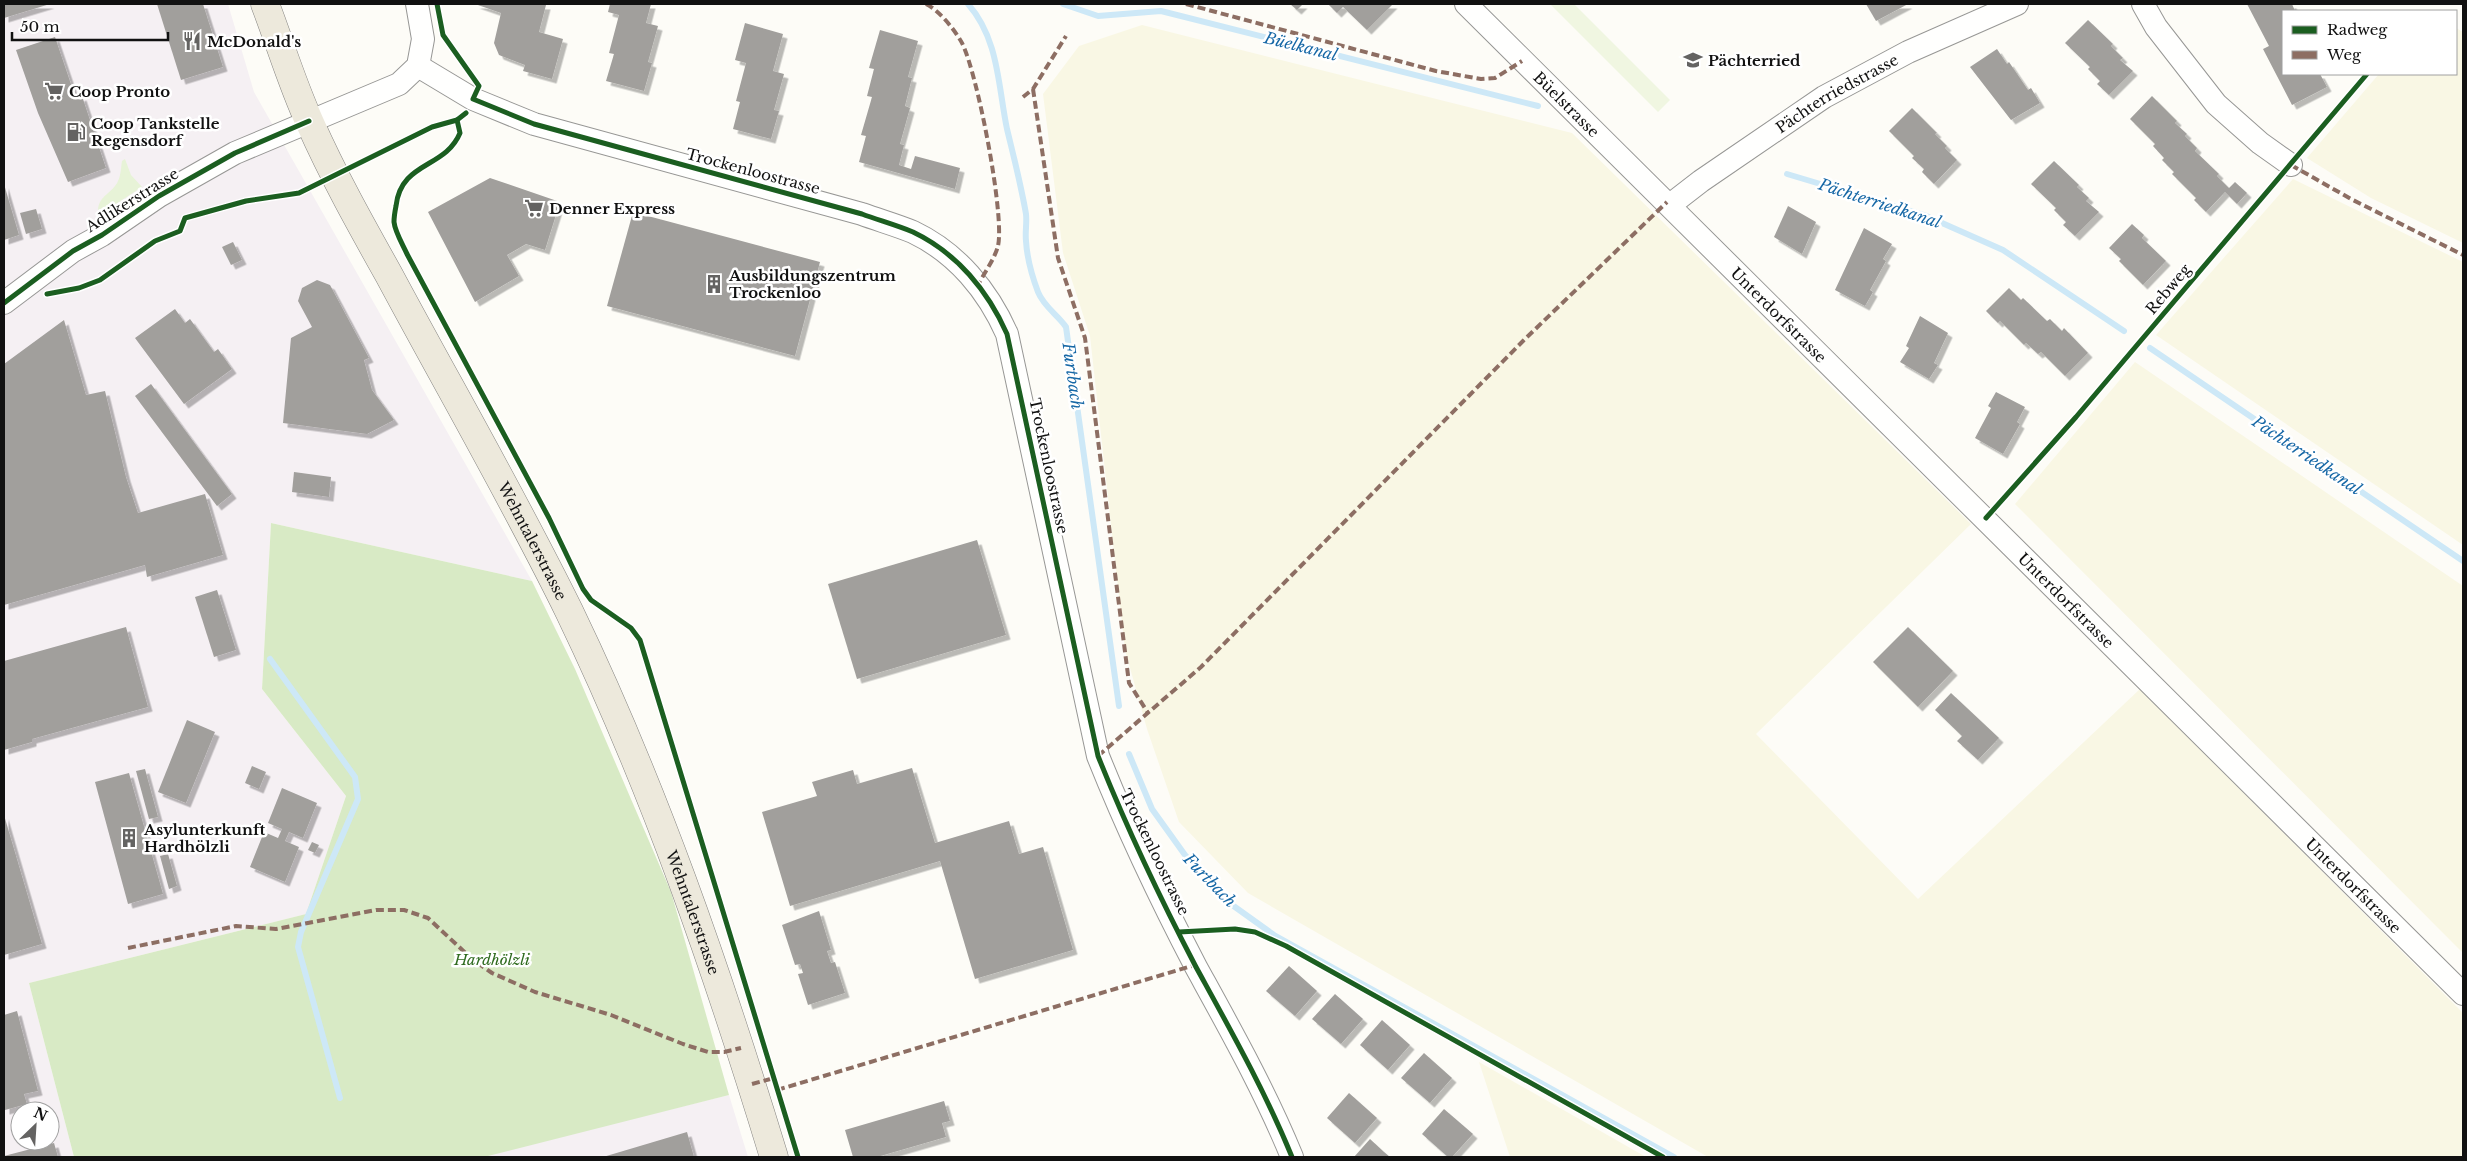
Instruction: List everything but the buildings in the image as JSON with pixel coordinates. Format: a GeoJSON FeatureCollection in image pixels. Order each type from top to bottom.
{"type":"FeatureCollection","features":[{"type":"Feature","properties":{"kind":"main road","name":"Wehntalerstrasse"},"geometry":{"type":"LineString","coordinates":[[265,4],[309,121],[345,194],[508,492],[596,668],[658,813],[688,890],[741,1048],[774,1157]]}},
{"type":"Feature","properties":{"kind":"street"},"geometry":{"type":"LineString","coordinates":[[309,121],[399,84],[418,66],[423,39],[417,4]]}},
{"type":"Feature","properties":{"kind":"street","name":"Büelstrasse"},"geometry":{"type":"LineString","coordinates":[[1466,4],[1670,205]]}},
{"type":"Feature","properties":{"kind":"street","name":"Pächterriedstrasse"},"geometry":{"type":"LineString","coordinates":[[1670,205],[1701,181],[1824,97],[1908,52],[2017,4]]}},
{"type":"Feature","properties":{"kind":"street"},"geometry":{"type":"LineString","coordinates":[[2143,4],[2156,27],[2216,104],[2260,143],[2291,165]]}},
{"type":"Feature","properties":{"kind":"street","name":"Trockenloostrasse"},"geometry":{"type":"LineString","coordinates":[[418,66],[473,99],[534,124],[862,214],[913,232],[946,253],[979,283],[995,307],[1007,334],[1098,756],[1112,794],[1183,940],[1260,1084],[1292,1157]]}},
{"type":"Feature","properties":{"kind":"street","name":"Adlikerstrasse"},"geometry":{"type":"LineString","coordinates":[[4,303],[74,251],[102,235],[159,196],[235,153],[309,121]]}},
{"type":"Feature","properties":{"kind":"street","name":"Unterdorfstrasse"},"geometry":{"type":"LineString","coordinates":[[1670,205],[2463,994]]}},
{"type":"Feature","properties":{"kind":"shaded area"},"geometry":{"type":"Polygon","coordinates":[[[4,4],[228,4],[254,92],[532,581],[271,523],[262,689],[346,796],[306,914],[29,983],[60,1101],[10,1101],[10,1151],[60,1151],[60,1103],[74,1157],[4,1157],[4,4]]]}},
{"type":"Feature","properties":{"kind":"shaded area"},"geometry":{"type":"Polygon","coordinates":[[[1142,25],[1572,133],[1971,524],[1756,734],[1918,899],[2140,689],[2463,1013],[2463,1157],[1708,1157],[1248,893],[1179,822],[1147,729],[1125,650],[1090,336],[1063,253],[1043,94],[1079,46],[1142,25]]]}},
{"type":"Feature","properties":{"kind":"shaded area"},"geometry":{"type":"Polygon","coordinates":[[[2457,29],[2463,32],[2463,243],[2371,198],[2307,158],[2378,75],[2457,75],[2457,29]]]}},
{"type":"Feature","properties":{"kind":"shaded area"},"geometry":{"type":"Polygon","coordinates":[[[2293,179],[2463,262],[2463,545],[2156,335],[2293,179]]]}},
{"type":"Feature","properties":{"kind":"shaded area"},"geometry":{"type":"Polygon","coordinates":[[[2135,362],[2463,586],[2463,953],[2015,504],[2135,362]]]}},
{"type":"Feature","properties":{"kind":"shaded area"},"geometry":{"type":"Polygon","coordinates":[[[1479,1062],[1646,1157],[1510,1157],[1479,1062]]]}},
{"type":"Feature","properties":{"kind":"shaded area"},"geometry":{"type":"Polygon","coordinates":[[[729,1095],[748,1157],[476,1157],[729,1095]]]}},
{"type":"Feature","properties":{"kind":"green space"},"geometry":{"type":"Polygon","coordinates":[[[1550,4],[1574,4],[1670,100],[1658,112],[1550,4]]]}},
{"type":"Feature","properties":{"kind":"green space"},"geometry":{"type":"Polygon","coordinates":[[[125,159],[131,175],[142,187],[102,213],[98,210],[99,205],[103,197],[116,185],[120,176],[122,161],[125,159]]]}},
{"type":"Feature","properties":{"kind":"green space","name":"Hardhölzli"},"geometry":{"type":"Polygon","coordinates":[[[271,523],[532,581],[575,669],[671,892],[729,1095],[484,1157],[74,1157],[29,983],[306,914],[346,796],[262,689],[271,523]]]}},
{"type":"Feature","properties":{"kind":"waterway","name":"Furtbach"},"geometry":{"type":"LineString","coordinates":[[968,4],[986,32],[996,64],[1007,129],[1026,214],[1027,247],[1034,280],[1044,302],[1066,327],[1119,706]]}},
{"type":"Feature","properties":{"kind":"waterway","name":"Büelkanal"},"geometry":{"type":"LineString","coordinates":[[1063,4],[1098,16],[1161,11],[1538,106]]}},
{"type":"Feature","properties":{"kind":"waterway","name":"Pächterriedkanal"},"geometry":{"type":"LineString","coordinates":[[1787,174],[1924,215],[2003,250],[2124,331]]}},
{"type":"Feature","properties":{"kind":"waterway","name":"Pächterriedkanal"},"geometry":{"type":"LineString","coordinates":[[2150,348],[2463,561]]}},
{"type":"Feature","properties":{"kind":"waterway"},"geometry":{"type":"LineString","coordinates":[[270,659],[355,777],[358,799],[301,932],[298,947],[340,1098]]}},
{"type":"Feature","properties":{"kind":"waterway","name":"Furtbach"},"geometry":{"type":"LineString","coordinates":[[1129,754],[1152,809],[1185,855],[1228,902],[1274,935],[1674,1157]]}},
{"type":"Feature","properties":{"kind":"marked path"},"geometry":{"type":"LineString","coordinates":[[926,4],[946,21],[962,43],[982,112],[994,176],[999,230],[997,251],[979,283]]}},
{"type":"Feature","properties":{"kind":"marked path"},"geometry":{"type":"LineString","coordinates":[[1186,4],[1436,71],[1481,79],[1495,78],[1522,61]]}},
{"type":"Feature","properties":{"kind":"marked path"},"geometry":{"type":"LineString","coordinates":[[1023,97],[1033,89],[1066,36]]}},
{"type":"Feature","properties":{"kind":"marked path"},"geometry":{"type":"LineString","coordinates":[[1033,89],[1058,258],[1085,338],[1129,683],[1148,713]]}},
{"type":"Feature","properties":{"kind":"marked path"},"geometry":{"type":"LineString","coordinates":[[2291,165],[2351,199],[2463,255]]}},
{"type":"Feature","properties":{"kind":"marked path"},"geometry":{"type":"LineString","coordinates":[[1098,756],[1201,667],[1524,340],[1667,202]]}},
{"type":"Feature","properties":{"kind":"marked path"},"geometry":{"type":"LineString","coordinates":[[128,948],[236,926],[276,929],[376,910],[404,910],[428,918],[472,959],[492,973],[535,992],[611,1015],[708,1052],[724,1052],[741,1048]]}},
{"type":"Feature","properties":{"kind":"marked path"},"geometry":{"type":"LineString","coordinates":[[777,1090],[1195,965]]}},
{"type":"Feature","properties":{"kind":"marked path"},"geometry":{"type":"LineString","coordinates":[[752,1084],[774,1078]]}},
{"type":"Feature","properties":{"kind":"cycle path"},"geometry":{"type":"LineString","coordinates":[[437,4],[443,35],[479,86],[473,99],[534,124],[862,214],[907,229],[944,251],[981,288],[1007,334],[1098,756],[1157,889],[1196,967],[1259,1084],[1292,1157]]}},
{"type":"Feature","properties":{"kind":"cycle path","name":"Rebweg"},"geometry":{"type":"LineString","coordinates":[[1986,518],[2076,417],[2366,75]]}},
{"type":"Feature","properties":{"kind":"cycle path"},"geometry":{"type":"LineString","coordinates":[[47,294],[79,288],[100,280],[155,241],[180,231],[185,218],[246,201],[299,193],[432,127],[457,120],[466,113]]}},
{"type":"Feature","properties":{"kind":"cycle path"},"geometry":{"type":"LineString","coordinates":[[457,120],[460,133],[453,145],[414,173],[400,191],[394,218],[396,230],[407,254],[549,518],[583,589],[591,600],[631,628],[640,640],[798,1157]]}},
{"type":"Feature","properties":{"kind":"cycle path"},"geometry":{"type":"LineString","coordinates":[[4,303],[73,251],[102,235],[159,196],[235,153],[309,121]]}},
{"type":"Feature","properties":{"kind":"cycle path"},"geometry":{"type":"LineString","coordinates":[[1179,932],[1235,929],[1255,932],[1286,946],[1663,1157]]}},
{"type":"Feature","properties":{"kind":"place","name":"McDonald's"},"geometry":{"type":"Point","coordinates":[192,41]}},
{"type":"Feature","properties":{"kind":"place","name":"Pächterried"},"geometry":{"type":"Point","coordinates":[1693,60]}},
{"type":"Feature","properties":{"kind":"place","name":"Coop Pronto"},"geometry":{"type":"Point","coordinates":[54,91]}},
{"type":"Feature","properties":{"kind":"place","name":"Coop Tankstelle Regensdorf"},"geometry":{"type":"Point","coordinates":[76,132]}},
{"type":"Feature","properties":{"kind":"place","name":"Denner Express"},"geometry":{"type":"Point","coordinates":[534,208]}},
{"type":"Feature","properties":{"kind":"place","name":"Ausbildungszentrum Trockenloo"},"geometry":{"type":"Point","coordinates":[714,284]}},
{"type":"Feature","properties":{"kind":"place","name":"Asylunterkunft Hardhölzli"},"geometry":{"type":"Point","coordinates":[129,838]}}]}
